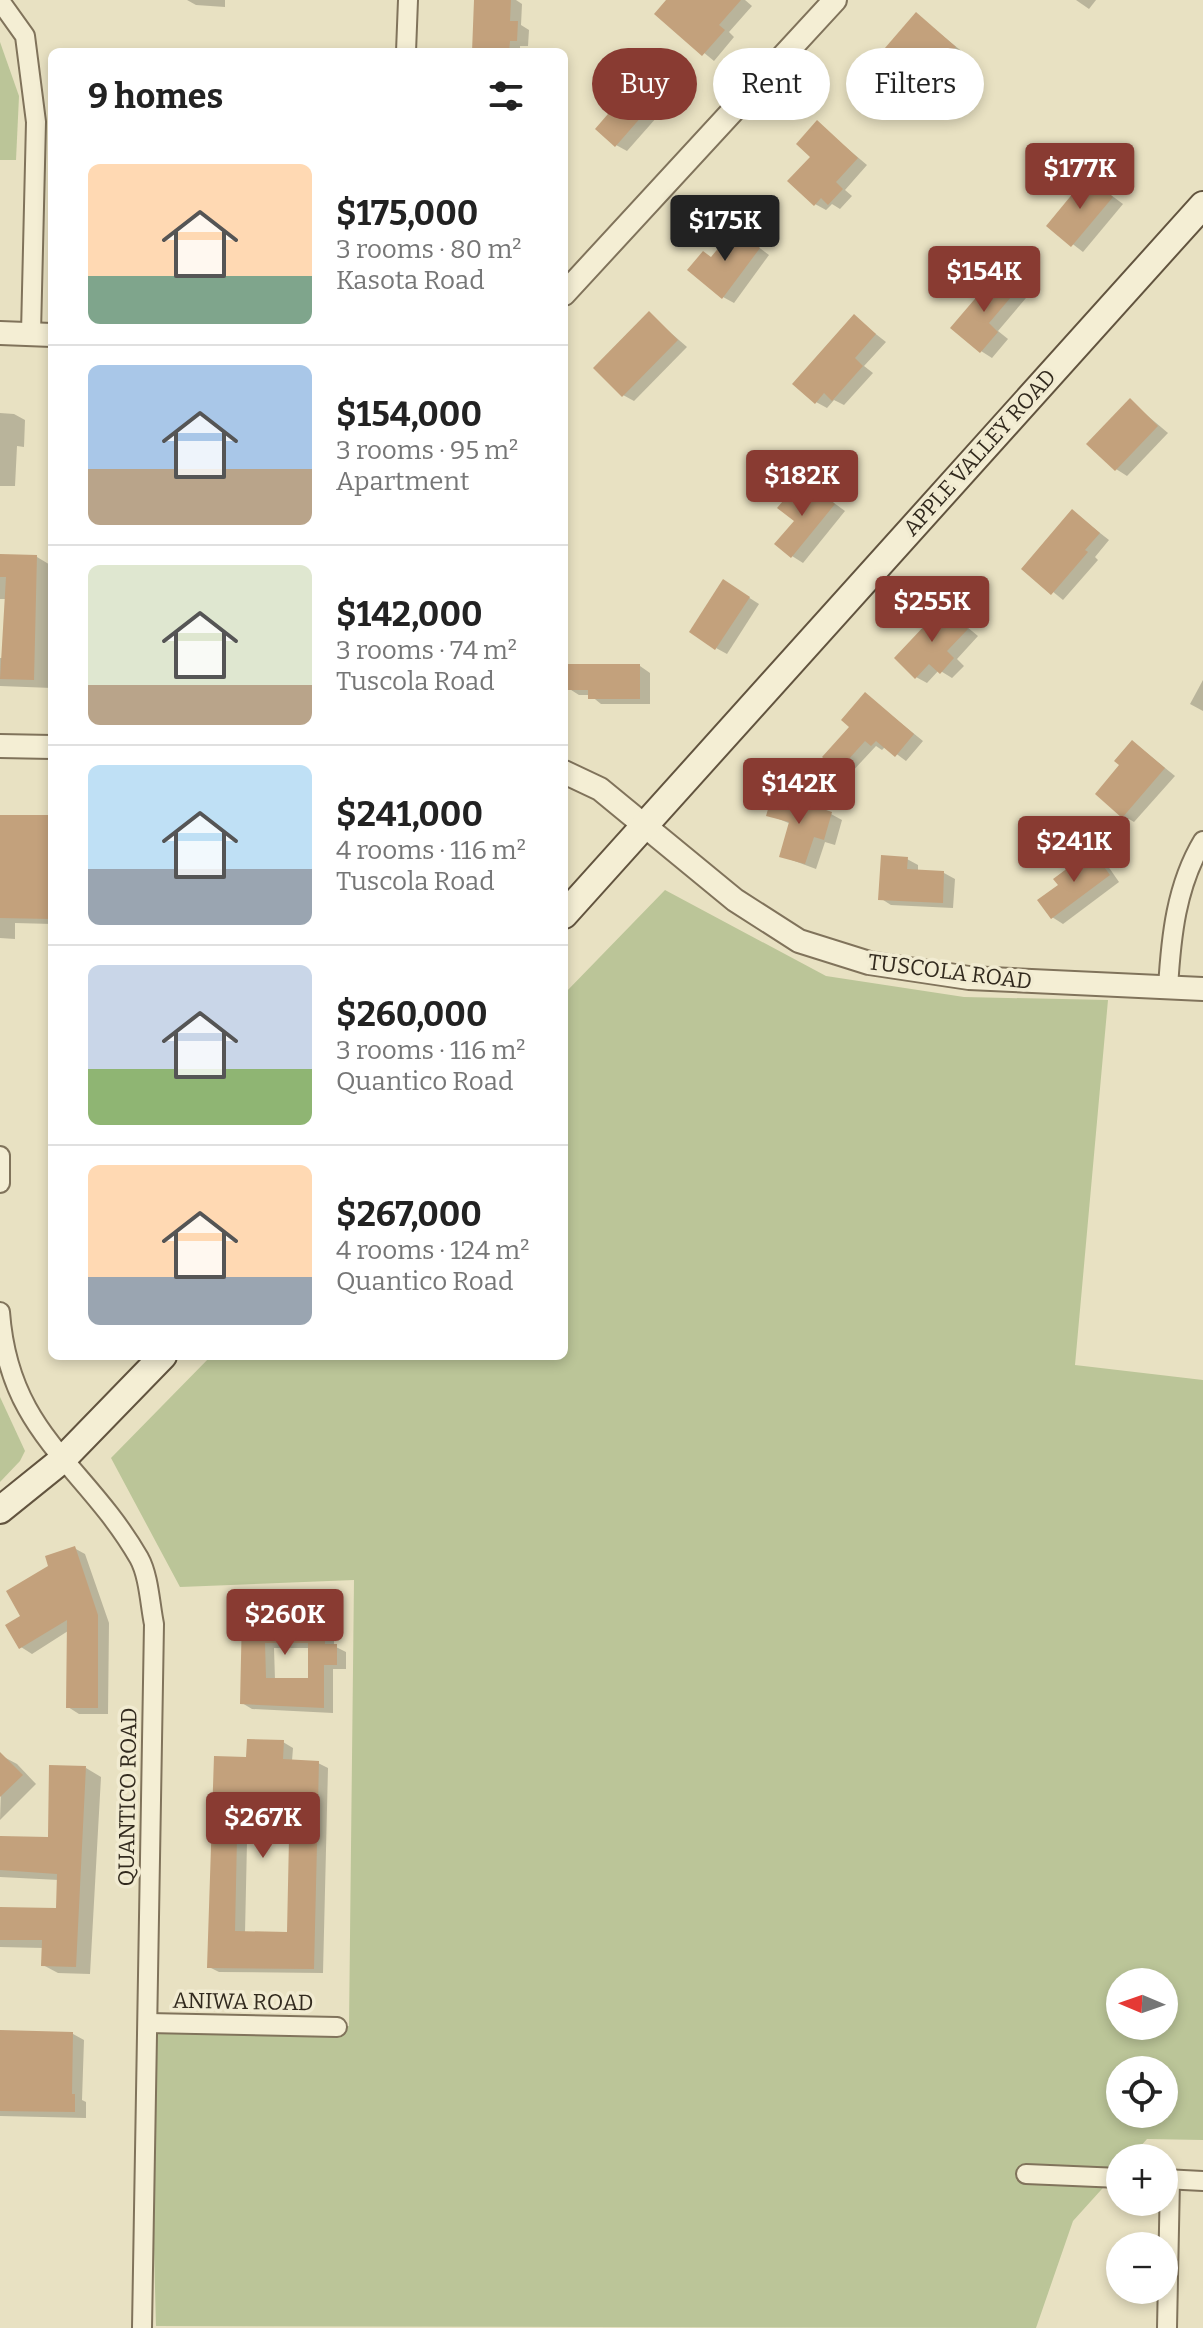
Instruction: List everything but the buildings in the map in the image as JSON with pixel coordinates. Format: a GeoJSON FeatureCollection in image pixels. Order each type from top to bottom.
{"type":"FeatureCollection","features":[{"type":"Feature","properties":{"kind":"main road","name":"APPLE VALLEY ROAD"},"geometry":{"type":"LineString","coordinates":[[568,910],[1203,205]]}},
{"type":"Feature","properties":{"kind":"main road"},"geometry":{"type":"LineString","coordinates":[[0,1510],[62,1460],[159,1360]]}},
{"type":"Feature","properties":{"kind":"street"},"geometry":{"type":"LineString","coordinates":[[406,48],[408,0]]}},
{"type":"Feature","properties":{"kind":"street"},"geometry":{"type":"LineString","coordinates":[[568,290],[835,0]]}},
{"type":"Feature","properties":{"kind":"street"},"geometry":{"type":"LineString","coordinates":[[0,1],[25,36],[36,122],[41,334],[0,333]]}},
{"type":"Feature","properties":{"kind":"street"},"geometry":{"type":"LineString","coordinates":[[0,746],[48,747]]}},
{"type":"Feature","properties":{"kind":"street","name":"TUSCOLA ROAD"},"geometry":{"type":"LineString","coordinates":[[568,774],[600,789],[735,900],[799,941],[869,963],[969,978],[1203,989]]}},
{"type":"Feature","properties":{"kind":"street"},"geometry":{"type":"LineString","coordinates":[[1168,988],[1179,895],[1190,862],[1203,841]]}},
{"type":"Feature","properties":{"kind":"street"},"geometry":{"type":"LineString","coordinates":[[0,1156],[0,1183]]}},
{"type":"Feature","properties":{"kind":"street","name":"QUANTICO ROAD"},"geometry":{"type":"LineString","coordinates":[[0,1312],[3,1351],[22,1405],[141,1561],[154,1624],[142,2328]]}},
{"type":"Feature","properties":{"kind":"street","name":"ANIWA ROAD"},"geometry":{"type":"LineString","coordinates":[[148,2023],[337,2027]]}},
{"type":"Feature","properties":{"kind":"street"},"geometry":{"type":"LineString","coordinates":[[1026,2174],[1106,2177]]}},
{"type":"Feature","properties":{"kind":"street"},"geometry":{"type":"LineString","coordinates":[[1178,2180],[1203,2181]]}},
{"type":"Feature","properties":{"kind":"street"},"geometry":{"type":"LineString","coordinates":[[1167,2216],[1167,2328]]}},
{"type":"Feature","properties":{"kind":"green space"},"geometry":{"type":"Polygon","coordinates":[[[0,42],[19,96],[16,160],[0,160],[0,42]]]}},
{"type":"Feature","properties":{"kind":"green space"},"geometry":{"type":"Polygon","coordinates":[[[665,890],[826,976],[964,997],[1108,1000],[1075,1365],[1203,1380],[1203,2140],[1147,2139],[1143,2144],[1106,2144],[1106,2184],[1073,2221],[1036,2328],[156,2326],[148,2023],[349,2026],[354,1580],[180,1587],[111,1458],[207,1360],[568,1360],[568,990],[665,890]]]}},
{"type":"Feature","properties":{"kind":"green space"},"geometry":{"type":"Polygon","coordinates":[[[0,1397],[25,1451],[0,1482],[0,1397]]]}}]}
